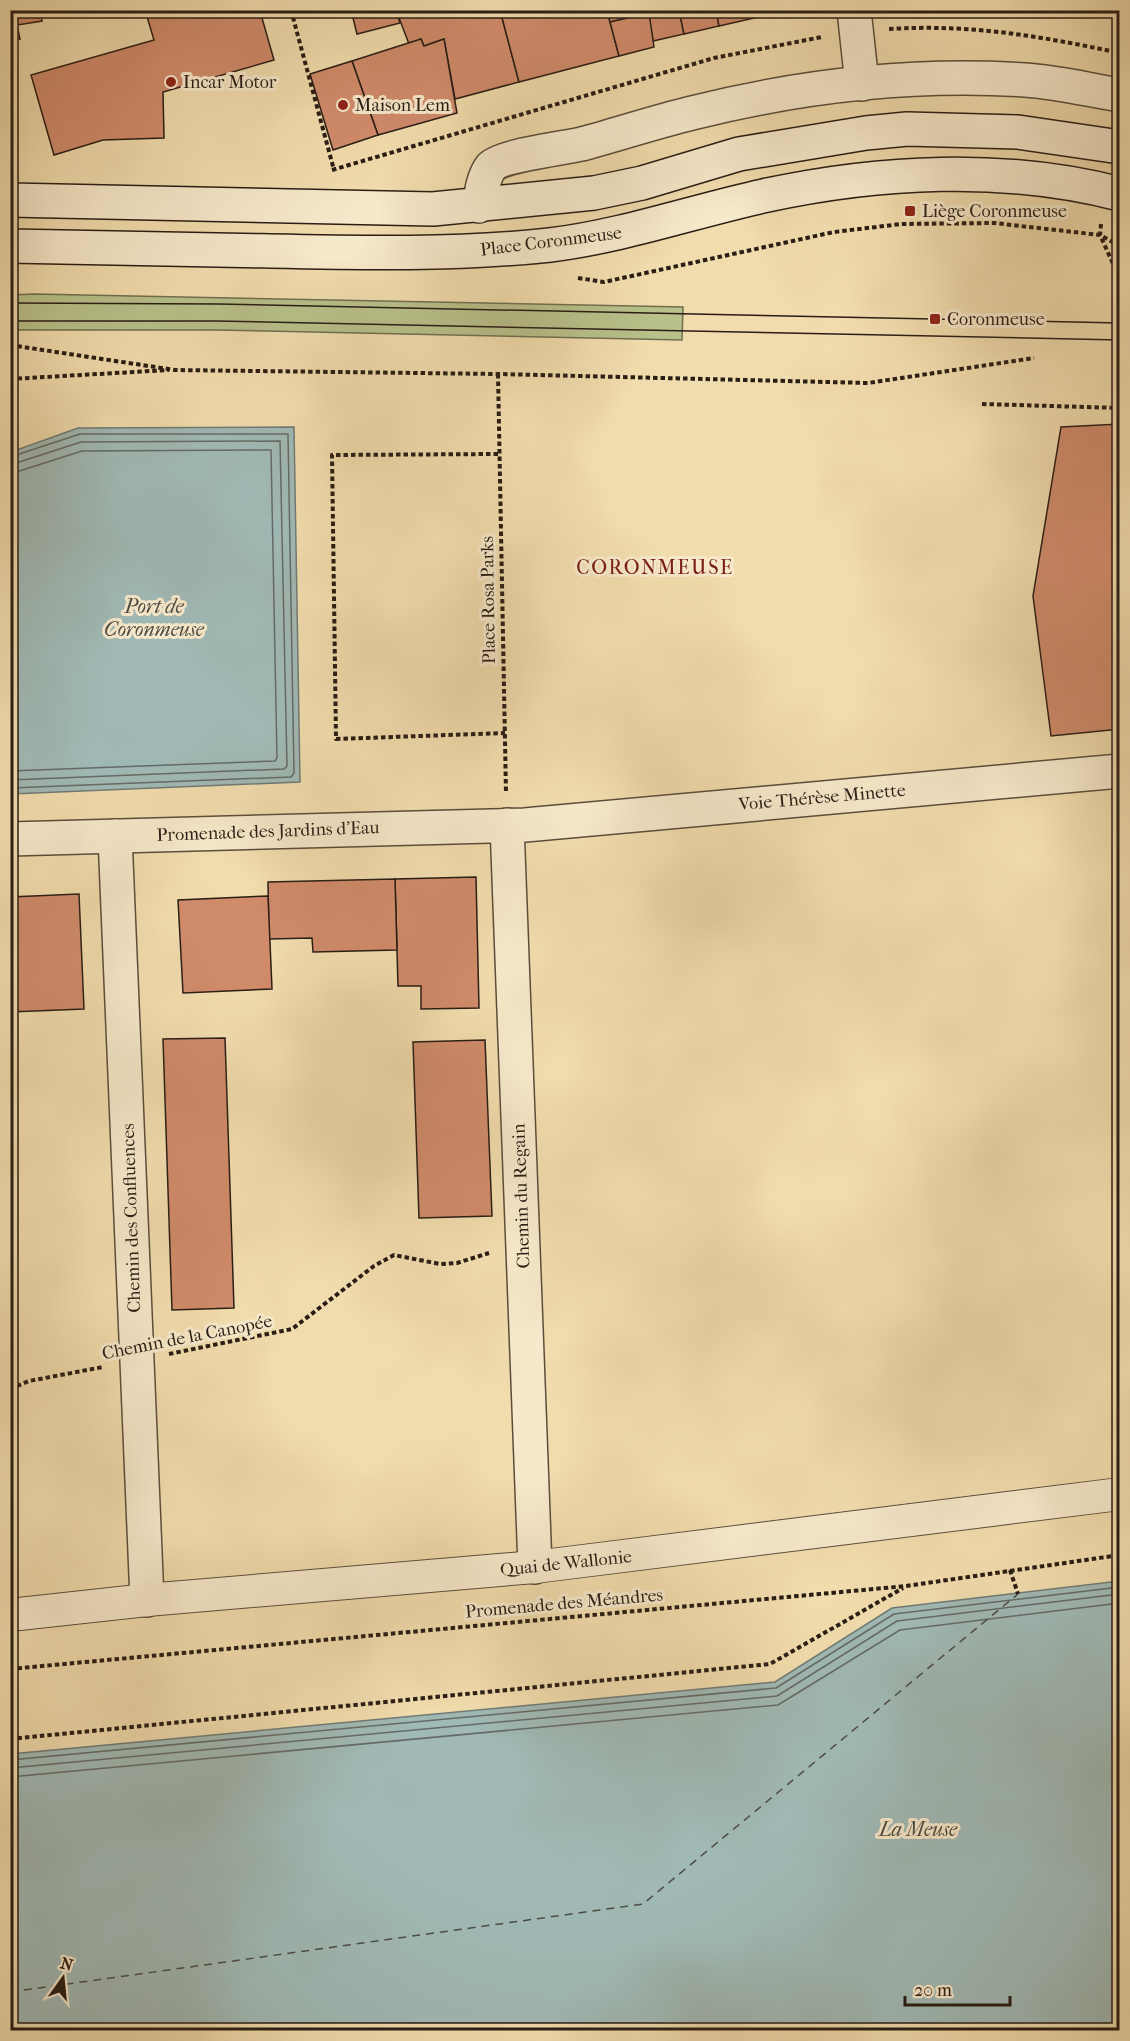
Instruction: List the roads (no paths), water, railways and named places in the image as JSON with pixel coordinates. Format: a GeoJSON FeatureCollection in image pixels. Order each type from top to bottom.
{"type":"FeatureCollection","features":[{"type":"Feature","properties":{"kind":"street"},"geometry":{"type":"LineString","coordinates":[[855,20],[862,84]]}},
{"type":"Feature","properties":{"kind":"street"},"geometry":{"type":"LineString","coordinates":[[479,206],[483,185],[491,167],[504,159],[580,144],[692,113],[748,101],[862,84],[962,78],[1027,80],[1119,95]]}},
{"type":"Feature","properties":{"kind":"street"},"geometry":{"type":"LineString","coordinates":[[10,200],[385,209],[479,206],[594,193],[642,183],[739,154],[866,133],[907,129],[1018,132],[1119,147]]}},
{"type":"Feature","properties":{"kind":"street","name":"Place Coronmeuse"},"geometry":{"type":"LineString","coordinates":[[10,246],[399,254],[459,252],[602,238],[761,197],[831,183],[904,176],[1013,177],[1119,194]]}},
{"type":"Feature","properties":{"kind":"street","name":"Voie Thérèse Minette"},"geometry":{"type":"LineString","coordinates":[[516,825],[1119,771]]}},
{"type":"Feature","properties":{"kind":"street","name":"Promenade des Jardins d'Eau"},"geometry":{"type":"LineString","coordinates":[[10,839],[516,825]]}},
{"type":"Feature","properties":{"kind":"street","name":"Chemin du Regain"},"geometry":{"type":"LineString","coordinates":[[516,825],[522,1243],[535,1568]]}},
{"type":"Feature","properties":{"kind":"street","name":"Chemin des Confluences"},"geometry":{"type":"LineString","coordinates":[[115,836],[147,1600]]}},
{"type":"Feature","properties":{"kind":"street","name":"Quai de Wallonie"},"geometry":{"type":"LineString","coordinates":[[10,1615],[147,1600],[535,1568],[1119,1494]]}},
{"type":"Feature","properties":{"kind":"water","name":"Port de Coronmeuse"},"geometry":{"type":"Polygon","coordinates":[[[294,427],[300,782],[11,794],[11,452],[78,428],[294,427]]]}},
{"type":"Feature","properties":{"kind":"water","name":"La Meuse"},"geometry":{"type":"Polygon","coordinates":[[[1119,1581],[1119,2030],[11,2030],[11,1754],[775,1682],[892,1608],[1119,1581]]]}},
{"type":"Feature","properties":{"kind":"tram line"},"geometry":{"type":"LineString","coordinates":[[10,303],[219,304],[1120,323]]}},
{"type":"Feature","properties":{"kind":"tram line"},"geometry":{"type":"LineString","coordinates":[[10,321],[216,321],[1120,340]]}},
{"type":"Feature","properties":{"kind":"place","name":"Incar Motor"},"geometry":{"type":"Point","coordinates":[171,82]}},
{"type":"Feature","properties":{"kind":"place","name":"Maison Lem"},"geometry":{"type":"Point","coordinates":[343,105]}},
{"type":"Feature","properties":{"kind":"place","name":"Liège Coronmeuse"},"geometry":{"type":"Point","coordinates":[910,211]}},
{"type":"Feature","properties":{"kind":"place","name":"Coronmeuse"},"geometry":{"type":"Point","coordinates":[935,319]}},
{"type":"Feature","properties":{"kind":"district","name":"CORONMEUSE"},"geometry":{"type":"Point","coordinates":[655,567]}}]}
